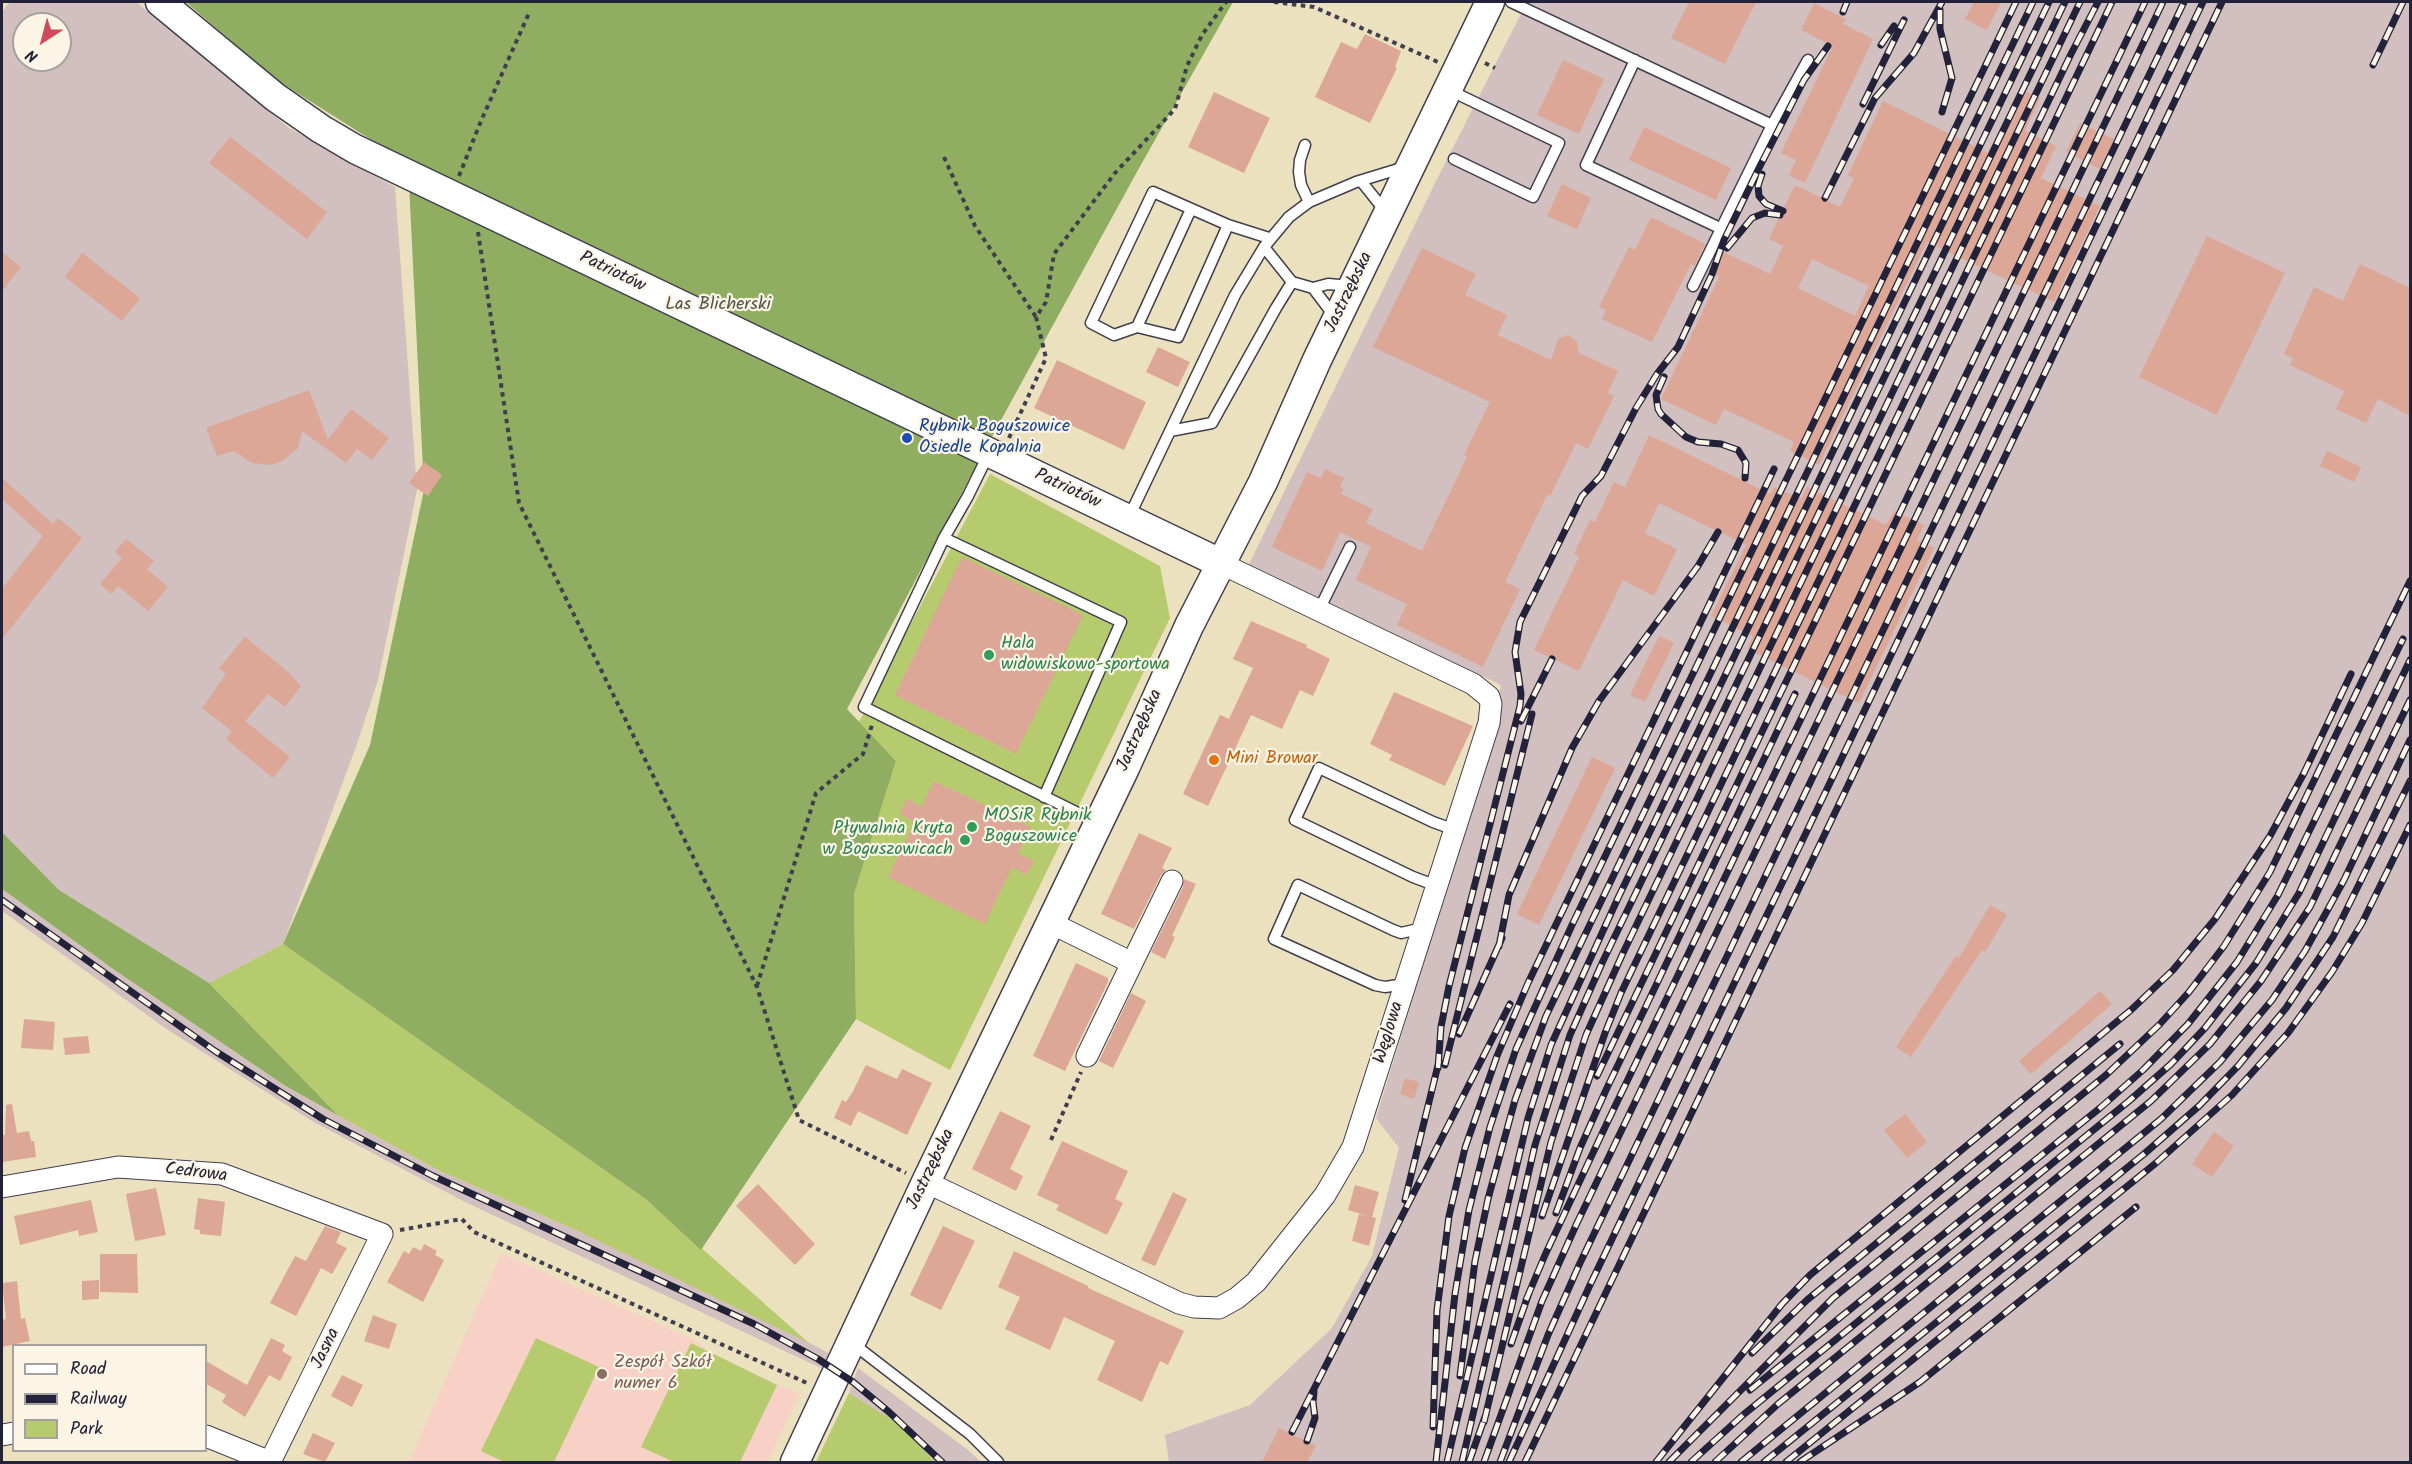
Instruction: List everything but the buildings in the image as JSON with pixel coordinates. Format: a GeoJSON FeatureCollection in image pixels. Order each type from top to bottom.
{"type":"FeatureCollection","features":[{"type":"Feature","properties":{"kind":"street","name":"Patriotów"},"geometry":{"type":"LineString","coordinates":[[160,2],[241,71],[304,118],[355,149],[1220,563]]}},
{"type":"Feature","properties":{"kind":"street","name":"Jastrzębska"},"geometry":{"type":"LineString","coordinates":[[795,1462],[926,1182],[1099,823],[1158,692],[1220,563],[1263,482],[1337,319],[1412,166],[1447,77],[1490,2]]}},
{"type":"Feature","properties":{"kind":"street","name":"Węglowa"},"geometry":{"type":"LineString","coordinates":[[926,1182],[1179,1303],[1208,1309],[1228,1304],[1256,1282],[1325,1195],[1345,1163],[1360,1129],[1492,708],[1489,697],[1473,684],[1220,563]]}},
{"type":"Feature","properties":{"kind":"street"},"geometry":{"type":"LineString","coordinates":[[1087,1056],[1172,881]]}},
{"type":"Feature","properties":{"kind":"street"},"geometry":{"type":"LineString","coordinates":[[1051,923],[1132,963]]}},
{"type":"Feature","properties":{"kind":"street","name":"Cedrowa"},"geometry":{"type":"LineString","coordinates":[[2,1187],[118,1167],[222,1174],[382,1234]]}},
{"type":"Feature","properties":{"kind":"street","name":"Jasna"},"geometry":{"type":"LineString","coordinates":[[270,1462],[382,1234]]}},
{"type":"Feature","properties":{"kind":"street"},"geometry":{"type":"LineString","coordinates":[[207,1436],[270,1462]]}},
{"type":"Feature","properties":{"kind":"lane"},"geometry":{"type":"LineString","coordinates":[[1511,2],[1772,125]]}},
{"type":"Feature","properties":{"kind":"lane"},"geometry":{"type":"LineString","coordinates":[[1635,60],[1586,165],[1722,229]]}},
{"type":"Feature","properties":{"kind":"lane"},"geometry":{"type":"LineString","coordinates":[[1693,286],[1772,125],[1808,60]]}},
{"type":"Feature","properties":{"kind":"lane"},"geometry":{"type":"LineString","coordinates":[[1447,77],[1559,143],[1533,197],[1454,159]]}},
{"type":"Feature","properties":{"kind":"lane"},"geometry":{"type":"LineString","coordinates":[[1305,145],[1299,172],[1301,185],[1309,202]]}},
{"type":"Feature","properties":{"kind":"lane"},"geometry":{"type":"LineString","coordinates":[[1128,519],[1235,295],[1267,243],[1289,217],[1309,202],[1388,171],[1412,166]]}},
{"type":"Feature","properties":{"kind":"lane"},"geometry":{"type":"LineString","coordinates":[[1361,181],[1379,201],[1388,216]]}},
{"type":"Feature","properties":{"kind":"lane"},"geometry":{"type":"LineString","coordinates":[[1228,225],[1178,337],[1137,327],[1114,335],[1091,323],[1152,192],[1228,225],[1267,243],[1292,282],[1313,288],[1328,284],[1354,286]]}},
{"type":"Feature","properties":{"kind":"lane"},"geometry":{"type":"LineString","coordinates":[[1137,327],[1191,209]]}},
{"type":"Feature","properties":{"kind":"lane"},"geometry":{"type":"LineString","coordinates":[[1170,431],[1212,423],[1292,282]]}},
{"type":"Feature","properties":{"kind":"lane"},"geometry":{"type":"LineString","coordinates":[[1313,288],[1337,319]]}},
{"type":"Feature","properties":{"kind":"lane"},"geometry":{"type":"LineString","coordinates":[[994,455],[944,538],[864,707],[1099,823]]}},
{"type":"Feature","properties":{"kind":"lane"},"geometry":{"type":"LineString","coordinates":[[944,538],[1121,622],[1044,796]]}},
{"type":"Feature","properties":{"kind":"lane"},"geometry":{"type":"LineString","coordinates":[[1319,610],[1350,547]]}},
{"type":"Feature","properties":{"kind":"lane"},"geometry":{"type":"LineString","coordinates":[[1437,886],[1295,820],[1319,768],[1432,822],[1455,830]]}},
{"type":"Feature","properties":{"kind":"lane"},"geometry":{"type":"LineString","coordinates":[[1405,984],[1384,987],[1375,985],[1274,939],[1298,885],[1401,933],[1423,928]]}},
{"type":"Feature","properties":{"kind":"lane"},"geometry":{"type":"LineString","coordinates":[[852,1343],[970,1434],[998,1462]]}},
{"type":"Feature","properties":{"kind":"path"},"geometry":{"type":"LineString","coordinates":[[1035,317],[1046,302],[1054,254],[1115,173],[1174,109],[1192,56],[1202,35],[1226,2]]}},
{"type":"Feature","properties":{"kind":"path"},"geometry":{"type":"LineString","coordinates":[[1274,2],[1314,7],[1447,77]]}},
{"type":"Feature","properties":{"kind":"path"},"geometry":{"type":"LineString","coordinates":[[529,14],[481,120],[463,202],[519,503],[757,987],[799,1120],[926,1182]]}},
{"type":"Feature","properties":{"kind":"path"},"geometry":{"type":"LineString","coordinates":[[944,157],[975,226],[1035,317],[1046,358],[994,455]]}},
{"type":"Feature","properties":{"kind":"path"},"geometry":{"type":"LineString","coordinates":[[757,987],[816,793],[863,754],[876,713]]}},
{"type":"Feature","properties":{"kind":"path"},"geometry":{"type":"LineString","coordinates":[[1051,1140],[1087,1056]]}},
{"type":"Feature","properties":{"kind":"path"},"geometry":{"type":"LineString","coordinates":[[382,1234],[462,1219],[474,1232],[829,1393]]}},
{"type":"Feature","properties":{"kind":"shaded area"},"geometry":{"type":"Polygon","coordinates":[[[10,2],[136,2],[289,128],[395,187],[417,490],[378,680],[357,744],[283,944],[209,983],[59,890],[2,832],[2,12],[10,2]]]}},
{"type":"Feature","properties":{"kind":"shaded area"},"geometry":{"type":"Polygon","coordinates":[[[1527,2],[2410,2],[2410,1462],[1169,1462],[1165,1435],[1250,1405],[1332,1328],[1372,1256],[1399,1148],[1376,1118],[1488,752],[1501,685],[1249,564],[1436,181],[1527,2]]]}},
{"type":"Feature","properties":{"kind":"shaded area"},"geometry":{"type":"Polygon","coordinates":[[[2,889],[116,971],[284,1085],[339,1116],[440,1171],[574,1229],[780,1327],[830,1354],[821,1368],[465,1202],[312,1121],[168,1030],[2,911],[2,889]]]}},
{"type":"Feature","properties":{"kind":"shaded area","name":"Zespół Szkół numer 6"},"geometry":{"type":"Polygon","coordinates":[[[501,1253],[694,1340],[713,1354],[799,1394],[768,1462],[409,1462],[501,1253]]]}},
{"type":"Feature","properties":{"kind":"shaded area"},"geometry":{"type":"Polygon","coordinates":[[[858,1368],[981,1462],[935,1462],[905,1428],[849,1393],[858,1368]]]}},
{"type":"Feature","properties":{"kind":"green space","name":"Las Blicherski"},"geometry":{"type":"Polygon","coordinates":[[[186,2],[1233,2],[989,442],[847,709],[896,761],[854,894],[856,1019],[701,1250],[647,1200],[283,944],[370,745],[424,490],[408,163],[275,79],[186,2]]]}},
{"type":"Feature","properties":{"kind":"green space","name":"MOSiR Rybnik Boguszowice"},"geometry":{"type":"Polygon","coordinates":[[[990,474],[1160,566],[1170,618],[950,1070],[856,1019],[854,894],[896,761],[859,722],[990,474]]]}},
{"type":"Feature","properties":{"kind":"green space"},"geometry":{"type":"Polygon","coordinates":[[[2,832],[59,890],[209,983],[339,1116],[284,1085],[116,971],[2,889],[2,832]]]}},
{"type":"Feature","properties":{"kind":"green space"},"geometry":{"type":"Polygon","coordinates":[[[283,944],[647,1200],[809,1343],[574,1229],[440,1171],[339,1116],[209,983],[283,944]]]}},
{"type":"Feature","properties":{"kind":"green space"},"geometry":{"type":"Polygon","coordinates":[[[536,1338],[599,1367],[554,1462],[504,1462],[481,1451],[536,1338]]]}},
{"type":"Feature","properties":{"kind":"green space"},"geometry":{"type":"Polygon","coordinates":[[[691,1343],[777,1385],[740,1462],[674,1462],[641,1447],[691,1343]]]}},
{"type":"Feature","properties":{"kind":"green space"},"geometry":{"type":"Polygon","coordinates":[[[849,1393],[905,1428],[935,1462],[816,1462],[849,1393]]]}},
{"type":"Feature","properties":{"kind":"railway"},"geometry":{"type":"LineString","coordinates":[[1843,12],[1847,2]]}},
{"type":"Feature","properties":{"kind":"railway"},"geometry":{"type":"LineString","coordinates":[[1825,198],[1875,98],[1914,53],[1942,2]]}},
{"type":"Feature","properties":{"kind":"railway"},"geometry":{"type":"LineString","coordinates":[[1436,1462],[1455,1294],[1469,1210],[1490,1127],[1516,1049],[1572,925],[2016,2]]}},
{"type":"Feature","properties":{"kind":"railway"},"geometry":{"type":"LineString","coordinates":[[1460,1376],[1475,1261],[1488,1199],[1515,1100],[1546,1016],[2033,2]]}},
{"type":"Feature","properties":{"kind":"railway"},"geometry":{"type":"LineString","coordinates":[[1447,1462],[1528,1118],[1551,1045],[1618,898],[2049,2]]}},
{"type":"Feature","properties":{"kind":"railway"},"geometry":{"type":"LineString","coordinates":[[1462,1462],[1535,1145],[1570,1035],[1603,961],[2065,2]]}},
{"type":"Feature","properties":{"kind":"railway"},"geometry":{"type":"LineString","coordinates":[[1484,1422],[1551,1142],[1586,1035],[1623,953],[2080,2]]}},
{"type":"Feature","properties":{"kind":"railway"},"geometry":{"type":"LineString","coordinates":[[1542,1216],[1621,993],[2098,2]]}},
{"type":"Feature","properties":{"kind":"railway"},"geometry":{"type":"LineString","coordinates":[[1597,1076],[2112,2]]}},
{"type":"Feature","properties":{"kind":"railway"},"geometry":{"type":"LineString","coordinates":[[1526,1300],[1607,1123],[2145,2]]}},
{"type":"Feature","properties":{"kind":"railway"},"geometry":{"type":"LineString","coordinates":[[1484,1462],[1542,1301],[1577,1223],[2163,2]]}},
{"type":"Feature","properties":{"kind":"railway"},"geometry":{"type":"LineString","coordinates":[[1500,1462],[1548,1335],[1580,1263],[2184,2]]}},
{"type":"Feature","properties":{"kind":"railway"},"geometry":{"type":"LineString","coordinates":[[1509,1462],[1590,1285],[2203,2]]}},
{"type":"Feature","properties":{"kind":"railway"},"geometry":{"type":"LineString","coordinates":[[1525,1462],[2222,2]]}},
{"type":"Feature","properties":{"kind":"railway"},"geometry":{"type":"LineString","coordinates":[[2373,65],[2403,2]]}},
{"type":"Feature","properties":{"kind":"railway"},"geometry":{"type":"LineString","coordinates":[[1940,10],[1940,29],[1952,78],[1942,112]]}},
{"type":"Feature","properties":{"kind":"railway"},"geometry":{"type":"LineString","coordinates":[[1863,104],[1904,20]]}},
{"type":"Feature","properties":{"kind":"railway"},"geometry":{"type":"LineString","coordinates":[[1881,45],[1894,26]]}},
{"type":"Feature","properties":{"kind":"railway"},"geometry":{"type":"LineString","coordinates":[[1438,1068],[1441,1027],[1449,986],[1520,706],[1521,694],[1515,652],[1520,622],[1582,496],[1601,476],[1636,408],[1657,374],[1678,347],[1712,274],[1724,240],[1758,170],[1804,80],[1828,46]]}},
{"type":"Feature","properties":{"kind":"railway"},"geometry":{"type":"LineString","coordinates":[[1762,174],[1758,186],[1759,196],[1766,204],[1783,211]]}},
{"type":"Feature","properties":{"kind":"railway"},"geometry":{"type":"LineString","coordinates":[[1727,248],[1752,218],[1765,213],[1780,215]]}},
{"type":"Feature","properties":{"kind":"railway"},"geometry":{"type":"LineString","coordinates":[[1664,377],[1656,395],[1661,414],[1686,437],[1698,442],[1721,444],[1738,450],[1746,463],[1745,478]]}},
{"type":"Feature","properties":{"kind":"railway"},"geometry":{"type":"LineString","coordinates":[[1433,1427],[1437,1310],[1449,1216],[1465,1148],[1497,1056],[1528,983],[1774,469]]}},
{"type":"Feature","properties":{"kind":"railway"},"geometry":{"type":"LineString","coordinates":[[1499,946],[1509,895],[1572,748],[1599,701],[1698,566],[1718,532]]}},
{"type":"Feature","properties":{"kind":"railway"},"geometry":{"type":"LineString","coordinates":[[1669,1462],[1833,1298],[2106,1075],[2159,1025],[2189,992],[2224,946],[2270,872],[2410,581]]}},
{"type":"Feature","properties":{"kind":"railway"},"geometry":{"type":"LineString","coordinates":[[1750,1390],[2100,1108],[2143,1070],[2188,1024],[2237,962],[2278,895],[2403,639]]}},
{"type":"Feature","properties":{"kind":"railway"},"geometry":{"type":"LineString","coordinates":[[1521,721],[1552,659]]}},
{"type":"Feature","properties":{"kind":"railway"},"geometry":{"type":"LineString","coordinates":[[1691,1462],[1743,1415],[2129,1101],[2171,1064],[2205,1028],[2256,963],[2299,893],[2410,660]]}},
{"type":"Feature","properties":{"kind":"railway"},"geometry":{"type":"LineString","coordinates":[[1656,1462],[1782,1304],[1810,1275],[2131,1010],[2173,970],[2215,919],[2270,836],[2304,773],[2351,674]]}},
{"type":"Feature","properties":{"kind":"railway"},"geometry":{"type":"LineString","coordinates":[[1556,1213],[1580,1148],[1606,1090],[1795,694]]}},
{"type":"Feature","properties":{"kind":"railway"},"geometry":{"type":"LineString","coordinates":[[1715,1462],[1778,1404],[2151,1101],[2210,1044],[2261,981],[2310,907],[2410,700]]}},
{"type":"Feature","properties":{"kind":"railway"},"geometry":{"type":"LineString","coordinates":[[1445,1065],[1532,714]]}},
{"type":"Feature","properties":{"kind":"railway"},"geometry":{"type":"LineString","coordinates":[[1741,1462],[2161,1119],[2220,1062],[2272,1000],[2305,951],[2344,880],[2410,740]]}},
{"type":"Feature","properties":{"kind":"railway"},"geometry":{"type":"LineString","coordinates":[[1764,1462],[2144,1154],[2199,1106],[2238,1066],[2286,1008],[2333,937],[2410,781]]}},
{"type":"Feature","properties":{"kind":"railway"},"geometry":{"type":"LineString","coordinates":[[1786,1462],[2156,1163],[2232,1095],[2288,1033],[2332,972],[2362,923],[2410,825]]}},
{"type":"Feature","properties":{"kind":"railway"},"geometry":{"type":"LineString","coordinates":[[2,900],[215,1051],[323,1119],[433,1176],[754,1324],[818,1359],[853,1382],[942,1462]]}},
{"type":"Feature","properties":{"kind":"railway"},"geometry":{"type":"LineString","coordinates":[[1459,1034],[1502,938]]}},
{"type":"Feature","properties":{"kind":"railway"},"geometry":{"type":"LineString","coordinates":[[1292,1432],[1510,1004]]}},
{"type":"Feature","properties":{"kind":"railway"},"geometry":{"type":"LineString","coordinates":[[1752,1353],[1807,1300],[2120,1044]]}},
{"type":"Feature","properties":{"kind":"railway"},"geometry":{"type":"LineString","coordinates":[[1405,1200],[1439,1061]]}},
{"type":"Feature","properties":{"kind":"railway"},"geometry":{"type":"LineString","coordinates":[[1800,1462],[1920,1382],[2136,1207]]}},
{"type":"Feature","properties":{"kind":"railway"},"geometry":{"type":"LineString","coordinates":[[1511,1344],[1529,1293]]}},
{"type":"Feature","properties":{"kind":"railway"},"geometry":{"type":"LineString","coordinates":[[1307,1441],[1315,1418],[1314,1392]]}},
{"type":"Feature","properties":{"kind":"railway"},"geometry":{"type":"LineString","coordinates":[[1469,1462],[1486,1414]]}},
{"type":"Feature","properties":{"kind":"place","name":"Rybnik Boguszowice Osiedle Kopalnia"},"geometry":{"type":"Point","coordinates":[907,438]}},
{"type":"Feature","properties":{"kind":"place","name":"Hala widowiskowo-sportowa"},"geometry":{"type":"Point","coordinates":[989,655]}},
{"type":"Feature","properties":{"kind":"place","name":"Mini Browar"},"geometry":{"type":"Point","coordinates":[1214,760]}},
{"type":"Feature","properties":{"kind":"place","name":"MOSiR Rybnik Boguszowice"},"geometry":{"type":"Point","coordinates":[972,827]}},
{"type":"Feature","properties":{"kind":"place","name":"Pływalnia Kryta w Boguszowicach"},"geometry":{"type":"Point","coordinates":[965,840]}},
{"type":"Feature","properties":{"kind":"place","name":"Zespół Szkół numer 6"},"geometry":{"type":"Point","coordinates":[602,1374]}}]}
